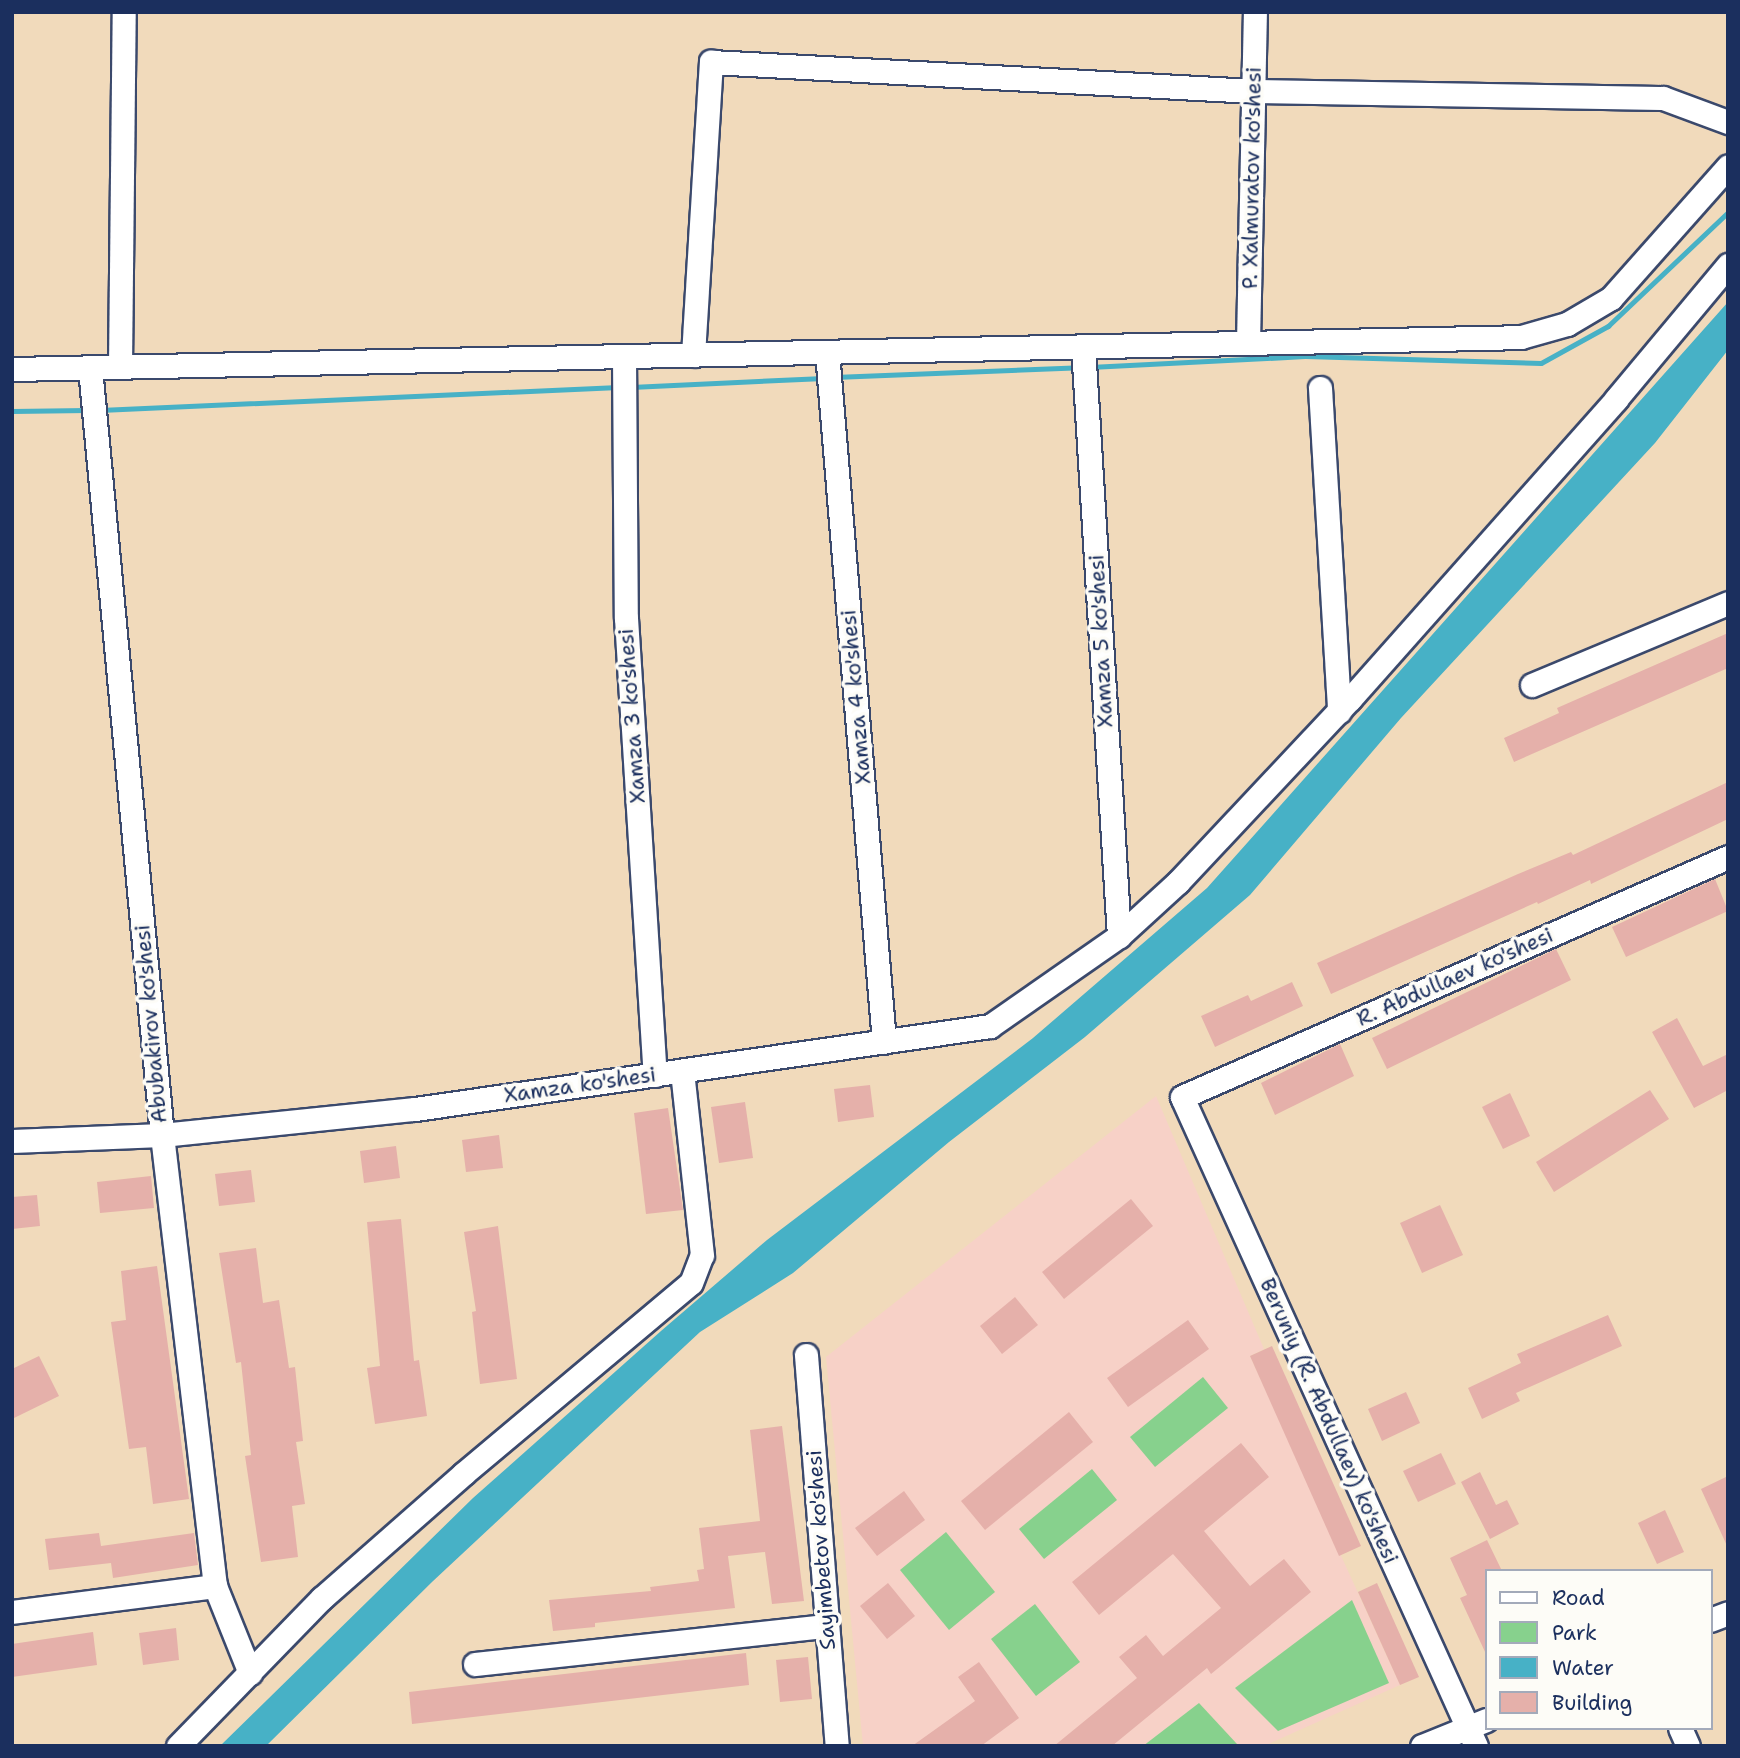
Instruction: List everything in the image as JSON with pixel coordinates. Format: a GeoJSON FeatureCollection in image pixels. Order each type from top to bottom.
{"type":"FeatureCollection","features":[{"type":"Feature","properties":{"kind":"street"},"geometry":{"type":"LineString","coordinates":[[120,367],[124,12]]}},
{"type":"Feature","properties":{"kind":"street","name":"P. Xalmuratov ko'shesi"},"geometry":{"type":"LineString","coordinates":[[1248,343],[1255,12]]}},
{"type":"Feature","properties":{"kind":"street"},"geometry":{"type":"LineString","coordinates":[[693,355],[711,62],[1254,91],[1663,98],[1728,122]]}},
{"type":"Feature","properties":{"kind":"street"},"geometry":{"type":"LineString","coordinates":[[12,369],[1521,337],[1567,324],[1611,298],[1728,166]]}},
{"type":"Feature","properties":{"kind":"street","name":"Xamza ko'shesi"},"geometry":{"type":"LineString","coordinates":[[12,1141],[162,1135],[415,1109],[990,1027],[1119,936],[1178,883],[1339,711],[1616,399],[1728,265]]}},
{"type":"Feature","properties":{"kind":"street","name":"Xamza 5 ko'shesi"},"geometry":{"type":"LineString","coordinates":[[1083,346],[1119,936]]}},
{"type":"Feature","properties":{"kind":"street","name":"Xamza 4 ko'shesi"},"geometry":{"type":"LineString","coordinates":[[827,352],[884,1042]]}},
{"type":"Feature","properties":{"kind":"street","name":"Xamza 3 ko'shesi"},"geometry":{"type":"LineString","coordinates":[[624,356],[626,618],[655,1075]]}},
{"type":"Feature","properties":{"kind":"street","name":"Abubakirov ko'shesi"},"geometry":{"type":"LineString","coordinates":[[90,368],[162,1135],[215,1586],[250,1673]]}},
{"type":"Feature","properties":{"kind":"street"},"geometry":{"type":"LineString","coordinates":[[1320,388],[1339,711]]}},
{"type":"Feature","properties":{"kind":"street"},"geometry":{"type":"LineString","coordinates":[[1532,685],[1728,603]]}},
{"type":"Feature","properties":{"kind":"street","name":"R. Abdullaev ko'shesi"},"geometry":{"type":"LineString","coordinates":[[1182,1097],[1728,857]]}},
{"type":"Feature","properties":{"kind":"street"},"geometry":{"type":"LineString","coordinates":[[178,1746],[322,1598],[463,1474],[691,1283],[702,1255],[682,1071]]}},
{"type":"Feature","properties":{"kind":"street","name":"Beruniy (R. Abdullaev) ko'shesi"},"geometry":{"type":"LineString","coordinates":[[1182,1097],[1476,1731]]}},
{"type":"Feature","properties":{"kind":"street","name":"Sayimbetov ko'shesi"},"geometry":{"type":"LineString","coordinates":[[807,1355],[837,1746]]}},
{"type":"Feature","properties":{"kind":"street"},"geometry":{"type":"LineString","coordinates":[[12,1612],[215,1586]]}},
{"type":"Feature","properties":{"kind":"street"},"geometry":{"type":"LineString","coordinates":[[475,1664],[826,1626]]}},
{"type":"Feature","properties":{"kind":"street"},"geometry":{"type":"LineString","coordinates":[[1681,1730],[1688,1746]]}},
{"type":"Feature","properties":{"kind":"street"},"geometry":{"type":"LineString","coordinates":[[1422,1746],[1476,1731]]}},
{"type":"Feature","properties":{"kind":"shaded area"},"geometry":{"type":"Polygon","coordinates":[[[1156,1096],[1264,1349],[1250,1356],[1400,1685],[1264,1746],[863,1746],[826,1357],[1156,1096]]]}},
{"type":"Feature","properties":{"kind":"green space"},"geometry":{"type":"Polygon","coordinates":[[[1203,1377],[1228,1408],[1155,1467],[1130,1437],[1203,1377]]]}},
{"type":"Feature","properties":{"kind":"green space"},"geometry":{"type":"Polygon","coordinates":[[[1092,1469],[1117,1500],[1044,1559],[1019,1529],[1092,1469]]]}},
{"type":"Feature","properties":{"kind":"green space"},"geometry":{"type":"Polygon","coordinates":[[[946,1532],[995,1592],[949,1630],[900,1570],[946,1532]]]}},
{"type":"Feature","properties":{"kind":"green space"},"geometry":{"type":"Polygon","coordinates":[[[1352,1600],[1389,1683],[1278,1731],[1235,1688],[1352,1600]]]}},
{"type":"Feature","properties":{"kind":"green space"},"geometry":{"type":"Polygon","coordinates":[[[1035,1604],[1080,1662],[1036,1696],[991,1639],[1035,1604]]]}},
{"type":"Feature","properties":{"kind":"green space"},"geometry":{"type":"Polygon","coordinates":[[[1199,1703],[1237,1744],[1143,1746],[1199,1703]]]}},
{"type":"Feature","properties":{"kind":"water"},"geometry":{"type":"Polygon","coordinates":[[[1728,302],[1728,350],[1655,443],[1401,718],[1250,895],[1085,1037],[949,1142],[793,1273],[700,1332],[432,1582],[266,1746],[220,1746],[473,1498],[661,1331],[767,1240],[1033,1038],[1207,888],[1728,302]]]}},
{"type":"Feature","properties":{"kind":"building"},"geometry":{"type":"Polygon","coordinates":[[[1728,633],[1728,668],[1514,762],[1504,738],[1559,713],[1557,708],[1728,633]]]}},
{"type":"Feature","properties":{"kind":"building"},"geometry":{"type":"Polygon","coordinates":[[[1728,782],[1728,819],[1591,884],[1590,880],[1538,904],[1537,902],[1331,994],[1317,963],[1518,874],[1571,852],[1573,855],[1728,782]]]}},
{"type":"Feature","properties":{"kind":"building"},"geometry":{"type":"Polygon","coordinates":[[[1715,879],[1728,911],[1626,957],[1612,927],[1715,879]]]}},
{"type":"Feature","properties":{"kind":"building"},"geometry":{"type":"Polygon","coordinates":[[[1556,949],[1571,980],[1387,1069],[1372,1038],[1556,949]]]}},
{"type":"Feature","properties":{"kind":"building"},"geometry":{"type":"Polygon","coordinates":[[[1292,982],[1303,1006],[1215,1047],[1201,1016],[1248,995],[1251,1001],[1292,982]]]}},
{"type":"Feature","properties":{"kind":"building"},"geometry":{"type":"Polygon","coordinates":[[[1677,1018],[1703,1066],[1728,1054],[1728,1090],[1694,1108],[1652,1032],[1677,1018]]]}},
{"type":"Feature","properties":{"kind":"building"},"geometry":{"type":"Polygon","coordinates":[[[1340,1044],[1354,1076],[1275,1115],[1261,1083],[1340,1044]]]}},
{"type":"Feature","properties":{"kind":"building"},"geometry":{"type":"Polygon","coordinates":[[[870,1085],[874,1117],[838,1122],[834,1089],[870,1085]]]}},
{"type":"Feature","properties":{"kind":"building"},"geometry":{"type":"Polygon","coordinates":[[[1650,1090],[1669,1119],[1554,1192],[1536,1162],[1650,1090]]]}},
{"type":"Feature","properties":{"kind":"building"},"geometry":{"type":"Polygon","coordinates":[[[1510,1093],[1530,1136],[1503,1149],[1482,1107],[1510,1093]]]}},
{"type":"Feature","properties":{"kind":"building"},"geometry":{"type":"Polygon","coordinates":[[[745,1102],[753,1158],[719,1163],[711,1107],[745,1102]]]}},
{"type":"Feature","properties":{"kind":"building"},"geometry":{"type":"Polygon","coordinates":[[[668,1108],[683,1210],[646,1214],[634,1113],[668,1108]]]}},
{"type":"Feature","properties":{"kind":"building"},"geometry":{"type":"Polygon","coordinates":[[[499,1135],[503,1168],[466,1172],[462,1140],[499,1135]]]}},
{"type":"Feature","properties":{"kind":"building"},"geometry":{"type":"Polygon","coordinates":[[[396,1146],[400,1178],[364,1183],[360,1151],[396,1146]]]}},
{"type":"Feature","properties":{"kind":"building"},"geometry":{"type":"Polygon","coordinates":[[[251,1170],[255,1202],[219,1206],[215,1174],[251,1170]]]}},
{"type":"Feature","properties":{"kind":"building"},"geometry":{"type":"Polygon","coordinates":[[[151,1176],[154,1208],[100,1213],[97,1182],[151,1176]]]}},
{"type":"Feature","properties":{"kind":"building"},"geometry":{"type":"Polygon","coordinates":[[[37,1195],[40,1226],[12,1229],[12,1197],[37,1195]]]}},
{"type":"Feature","properties":{"kind":"building"},"geometry":{"type":"Polygon","coordinates":[[[1131,1199],[1153,1226],[1064,1299],[1042,1272],[1131,1199]]]}},
{"type":"Feature","properties":{"kind":"building"},"geometry":{"type":"Polygon","coordinates":[[[1440,1205],[1463,1255],[1422,1273],[1400,1223],[1440,1205]]]}},
{"type":"Feature","properties":{"kind":"building"},"geometry":{"type":"Polygon","coordinates":[[[401,1219],[414,1361],[419,1360],[427,1416],[375,1424],[367,1368],[380,1366],[367,1222],[401,1219]]]}},
{"type":"Feature","properties":{"kind":"building"},"geometry":{"type":"Polygon","coordinates":[[[498,1226],[517,1379],[480,1384],[472,1312],[476,1311],[464,1232],[498,1226]]]}},
{"type":"Feature","properties":{"kind":"building"},"geometry":{"type":"Polygon","coordinates":[[[256,1248],[263,1303],[279,1300],[289,1368],[295,1367],[303,1441],[296,1442],[305,1504],[292,1506],[298,1557],[261,1562],[245,1456],[251,1455],[241,1362],[236,1363],[219,1253],[256,1248]]]}},
{"type":"Feature","properties":{"kind":"building"},"geometry":{"type":"Polygon","coordinates":[[[157,1266],[189,1499],[153,1504],[146,1447],[129,1449],[111,1322],[126,1320],[121,1271],[157,1266]]]}},
{"type":"Feature","properties":{"kind":"building"},"geometry":{"type":"Polygon","coordinates":[[[1015,1297],[1038,1325],[1002,1354],[980,1326],[1015,1297]]]}},
{"type":"Feature","properties":{"kind":"building"},"geometry":{"type":"Polygon","coordinates":[[[1608,1315],[1622,1346],[1516,1393],[1520,1401],[1482,1419],[1468,1388],[1521,1363],[1517,1354],[1608,1315]]]}},
{"type":"Feature","properties":{"kind":"building"},"geometry":{"type":"Polygon","coordinates":[[[1188,1320],[1209,1349],[1128,1407],[1107,1378],[1188,1320]]]}},
{"type":"Feature","properties":{"kind":"building"},"geometry":{"type":"Polygon","coordinates":[[[1272,1346],[1361,1546],[1339,1556],[1250,1356],[1272,1346]]]}},
{"type":"Feature","properties":{"kind":"building"},"geometry":{"type":"Polygon","coordinates":[[[39,1356],[59,1396],[12,1419],[12,1369],[39,1356]]]}},
{"type":"Feature","properties":{"kind":"building"},"geometry":{"type":"Polygon","coordinates":[[[1406,1392],[1420,1423],[1382,1441],[1368,1409],[1406,1392]]]}},
{"type":"Feature","properties":{"kind":"building"},"geometry":{"type":"Polygon","coordinates":[[[1069,1412],[1093,1442],[985,1530],[961,1501],[1069,1412]]]}},
{"type":"Feature","properties":{"kind":"building"},"geometry":{"type":"Polygon","coordinates":[[[782,1426],[804,1601],[772,1604],[765,1552],[728,1556],[735,1608],[595,1623],[595,1627],[553,1631],[549,1600],[651,1591],[650,1587],[699,1581],[697,1570],[704,1569],[699,1528],[760,1521],[750,1430],[782,1426]]]}},
{"type":"Feature","properties":{"kind":"building"},"geometry":{"type":"Polygon","coordinates":[[[1241,1443],[1269,1477],[1204,1531],[1250,1586],[1284,1559],[1311,1592],[1211,1674],[1207,1668],[1112,1746],[1054,1746],[1137,1678],[1119,1657],[1146,1635],[1163,1656],[1221,1608],[1173,1554],[1099,1615],[1072,1582],[1241,1443]]]}},
{"type":"Feature","properties":{"kind":"building"},"geometry":{"type":"Polygon","coordinates":[[[1441,1453],[1456,1484],[1418,1502],[1403,1471],[1441,1453]]]}},
{"type":"Feature","properties":{"kind":"building"},"geometry":{"type":"Polygon","coordinates":[[[1480,1472],[1496,1505],[1507,1500],[1519,1524],[1490,1539],[1461,1482],[1480,1472]]]}},
{"type":"Feature","properties":{"kind":"building"},"geometry":{"type":"Polygon","coordinates":[[[1728,1476],[1728,1548],[1701,1489],[1728,1476]]]}},
{"type":"Feature","properties":{"kind":"building"},"geometry":{"type":"Polygon","coordinates":[[[904,1491],[925,1520],[877,1556],[855,1528],[904,1491]]]}},
{"type":"Feature","properties":{"kind":"building"},"geometry":{"type":"Polygon","coordinates":[[[1665,1510],[1684,1552],[1657,1564],[1638,1523],[1665,1510]]]}},
{"type":"Feature","properties":{"kind":"building"},"geometry":{"type":"Polygon","coordinates":[[[99,1533],[101,1546],[194,1533],[198,1565],[113,1578],[111,1563],[49,1570],[45,1539],[99,1533]]]}},
{"type":"Feature","properties":{"kind":"building"},"geometry":{"type":"Polygon","coordinates":[[[1487,1540],[1501,1569],[1484,1569],[1484,1650],[1460,1598],[1467,1595],[1450,1558],[1487,1540]]]}},
{"type":"Feature","properties":{"kind":"building"},"geometry":{"type":"Polygon","coordinates":[[[888,1583],[915,1616],[887,1639],[860,1606],[888,1583]]]}},
{"type":"Feature","properties":{"kind":"building"},"geometry":{"type":"Polygon","coordinates":[[[1377,1583],[1419,1677],[1400,1685],[1358,1592],[1377,1583]]]}},
{"type":"Feature","properties":{"kind":"building"},"geometry":{"type":"Polygon","coordinates":[[[176,1628],[179,1660],[143,1665],[139,1633],[176,1628]]]}},
{"type":"Feature","properties":{"kind":"building"},"geometry":{"type":"Polygon","coordinates":[[[93,1632],[97,1665],[12,1677],[12,1644],[93,1632]]]}},
{"type":"Feature","properties":{"kind":"building"},"geometry":{"type":"Polygon","coordinates":[[[746,1653],[749,1685],[412,1724],[409,1692],[746,1653]]]}},
{"type":"Feature","properties":{"kind":"building"},"geometry":{"type":"Polygon","coordinates":[[[808,1657],[812,1699],[780,1702],[776,1660],[808,1657]]]}},
{"type":"Feature","properties":{"kind":"building"},"geometry":{"type":"Polygon","coordinates":[[[979,1662],[1019,1718],[981,1746],[912,1746],[975,1701],[958,1677],[979,1662]]]}},
{"type":"Feature","properties":{"kind":"waterway"},"geometry":{"type":"LineString","coordinates":[[1090,367],[1305,356],[1541,363],[1608,326],[1728,212]]}},
{"type":"Feature","properties":{"kind":"waterway"},"geometry":{"type":"LineString","coordinates":[[834,377],[1080,367]]}},
{"type":"Feature","properties":{"kind":"waterway"},"geometry":{"type":"LineString","coordinates":[[631,387],[824,378]]}},
{"type":"Feature","properties":{"kind":"waterway"},"geometry":{"type":"LineString","coordinates":[[100,410],[618,387]]}},
{"type":"Feature","properties":{"kind":"waterway"},"geometry":{"type":"LineString","coordinates":[[12,411],[87,410]]}}]}
